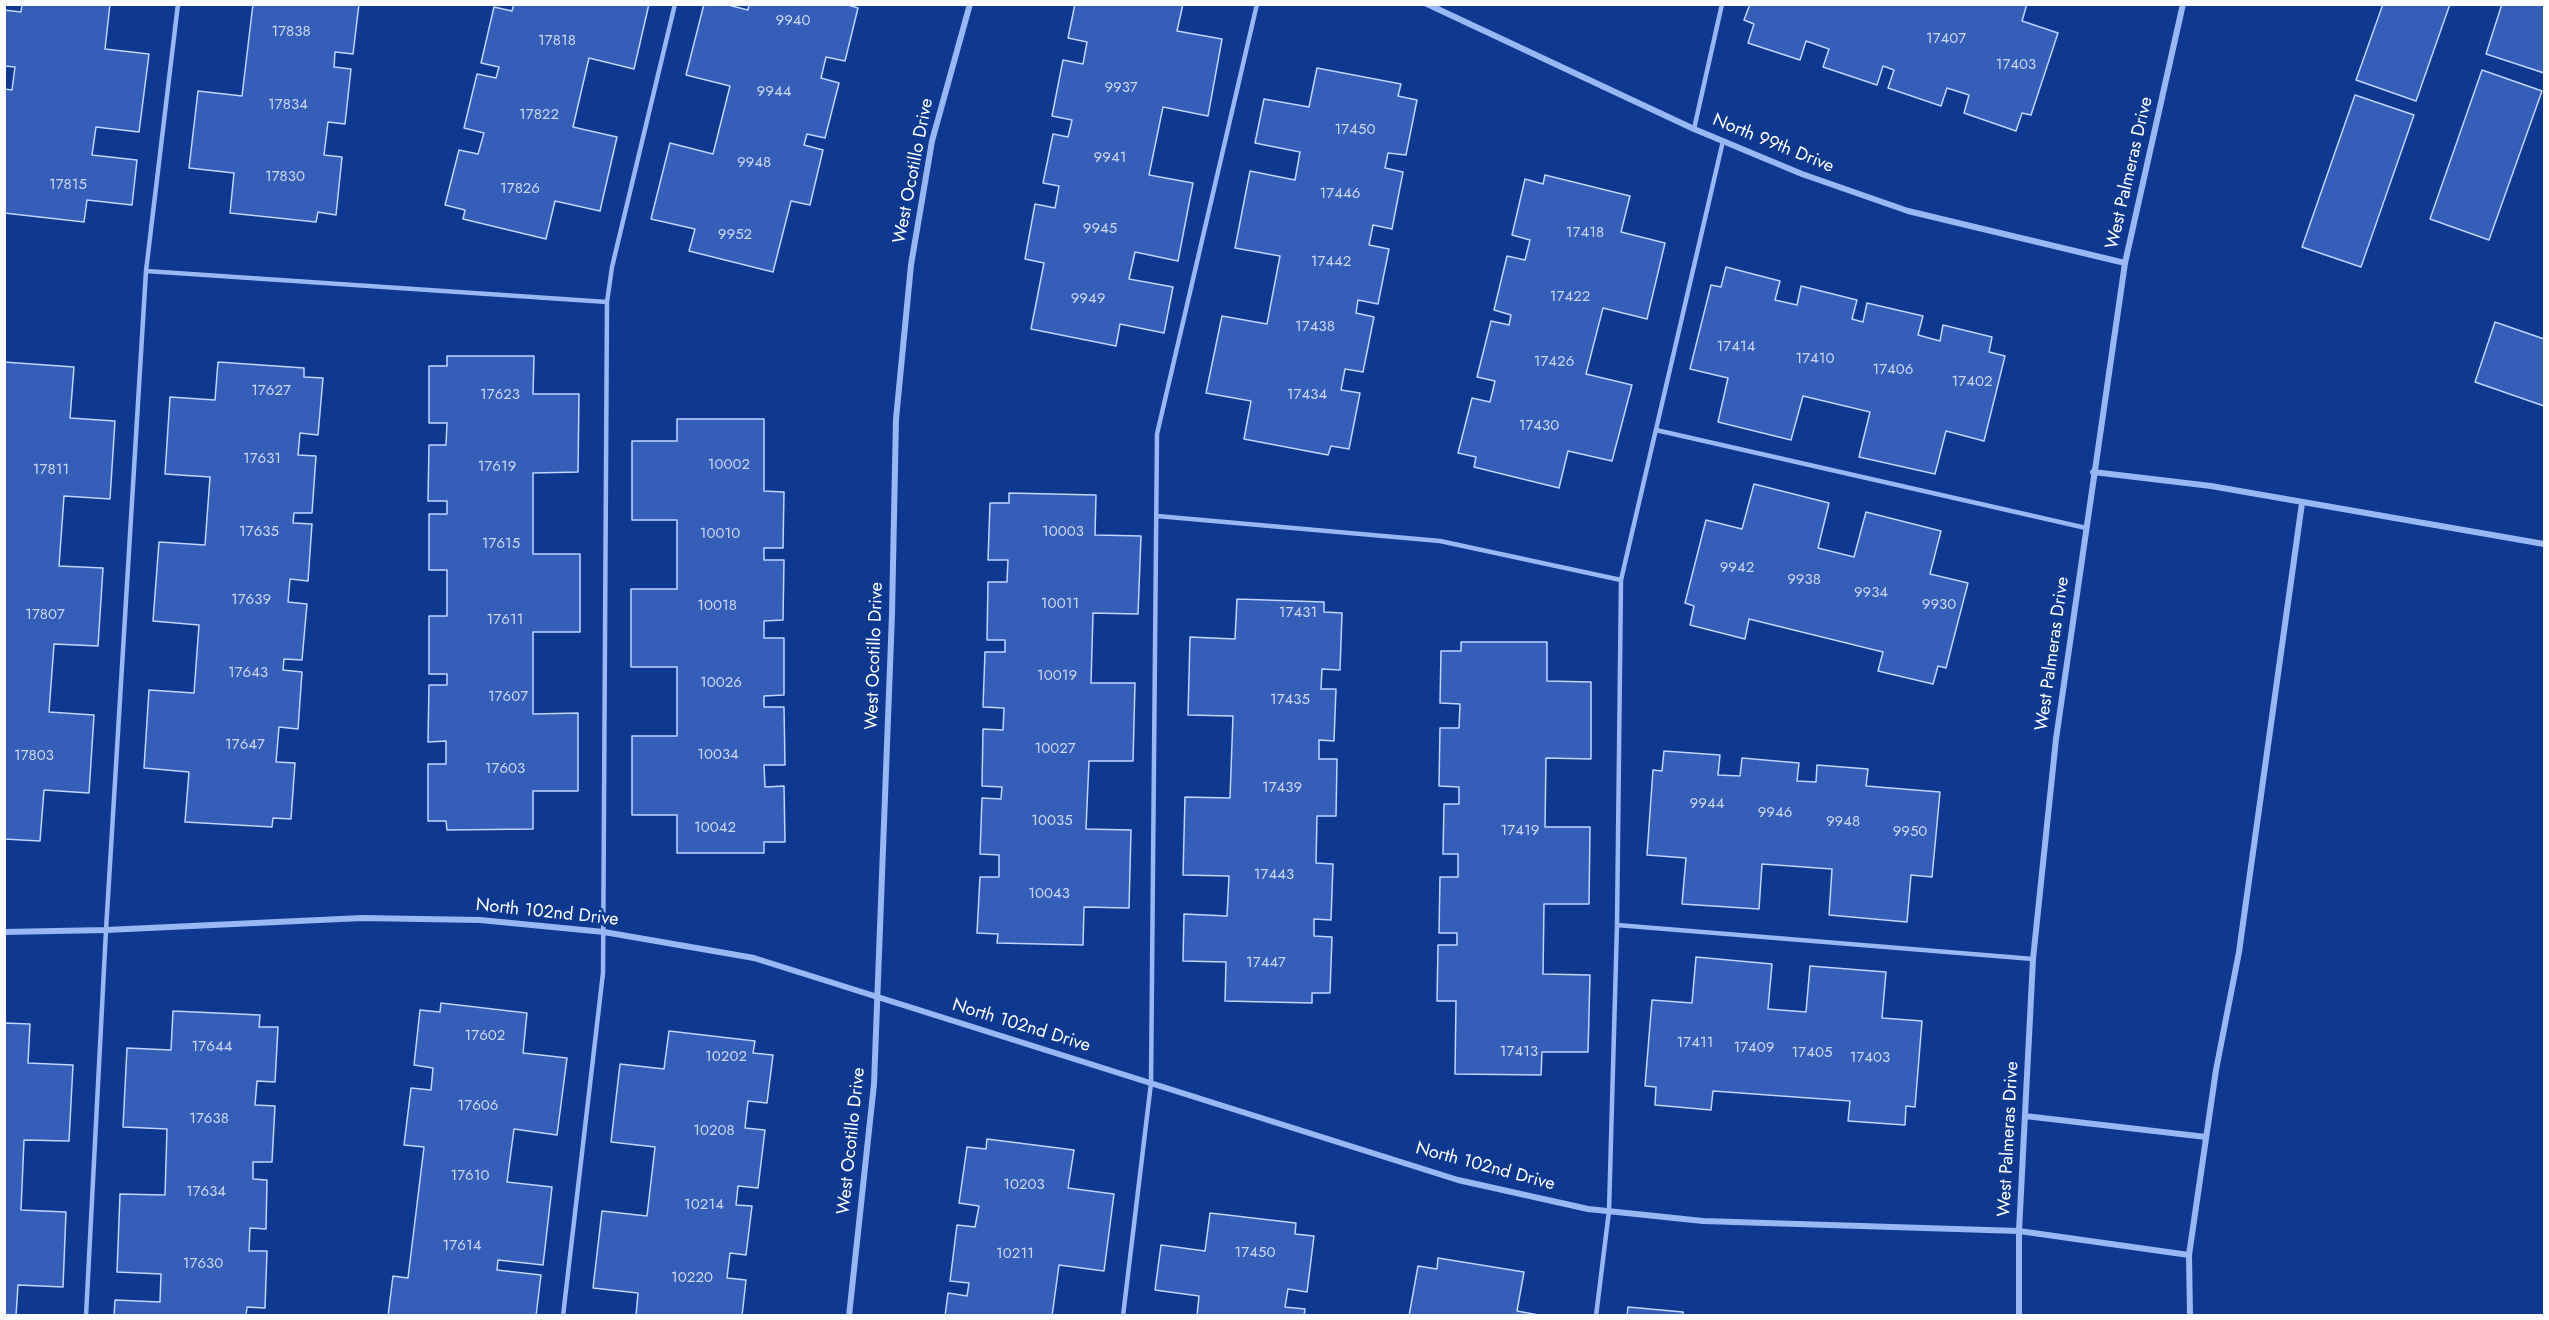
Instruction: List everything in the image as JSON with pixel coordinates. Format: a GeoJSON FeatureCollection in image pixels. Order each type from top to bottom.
{"type":"FeatureCollection","features":[{"type":"Feature","properties":{"kind":"street","name":"West Ocotillo Drive"},"geometry":{"type":"LineString","coordinates":[[849,1316],[874,1084],[892,614],[897,407],[911,265],[932,141],[970,4]]}},
{"type":"Feature","properties":{"kind":"street","name":"North 99th Drive"},"geometry":{"type":"LineString","coordinates":[[1427,4],[1694,129],[1802,174],[1908,211],[2124,263]]}},
{"type":"Feature","properties":{"kind":"street","name":"West Palmeras Drive"},"geometry":{"type":"LineString","coordinates":[[2019,1316],[2019,1231],[2033,959],[2056,739],[2124,263],[2183,5]]}},
{"type":"Feature","properties":{"kind":"street"},"geometry":{"type":"LineString","coordinates":[[2093,472],[2211,486],[2544,544]]}},
{"type":"Feature","properties":{"kind":"street"},"geometry":{"type":"LineString","coordinates":[[2190,1316],[2189,1256],[2216,1070],[2239,952],[2302,503]]}},
{"type":"Feature","properties":{"kind":"street","name":"North 102nd Drive"},"geometry":{"type":"LineString","coordinates":[[4,933],[362,918],[480,920],[604,932],[754,957],[1458,1180],[1588,1209],[1703,1221],[2019,1231],[2189,1256]]}},
{"type":"Feature","properties":{"kind":"street"},"geometry":{"type":"LineString","coordinates":[[2025,1116],[2206,1137]]}},
{"type":"Feature","properties":{"kind":"lane"},"geometry":{"type":"LineString","coordinates":[[86,1316],[106,930],[146,271],[178,4]]}},
{"type":"Feature","properties":{"kind":"lane"},"geometry":{"type":"LineString","coordinates":[[563,1316],[603,973],[608,302],[612,267],[675,4]]}},
{"type":"Feature","properties":{"kind":"lane"},"geometry":{"type":"LineString","coordinates":[[1123,1316],[1151,1083],[1157,434],[1257,4]]}},
{"type":"Feature","properties":{"kind":"lane"},"geometry":{"type":"LineString","coordinates":[[1694,129],[1722,4]]}},
{"type":"Feature","properties":{"kind":"lane"},"geometry":{"type":"LineString","coordinates":[[1596,1316],[1609,1211],[1617,925],[1622,580],[1723,141]]}},
{"type":"Feature","properties":{"kind":"lane"},"geometry":{"type":"LineString","coordinates":[[146,271],[608,302]]}},
{"type":"Feature","properties":{"kind":"lane"},"geometry":{"type":"LineString","coordinates":[[1656,430],[2086,528]]}},
{"type":"Feature","properties":{"kind":"lane"},"geometry":{"type":"LineString","coordinates":[[1157,516],[1440,541],[1622,580]]}},
{"type":"Feature","properties":{"kind":"lane"},"geometry":{"type":"LineString","coordinates":[[1617,925],[2033,959]]}},
{"type":"Feature","properties":{"kind":"building"},"geometry":{"type":"Polygon","coordinates":[[[22,4],[110,4],[105,49],[149,54],[139,132],[96,127],[92,155],[137,160],[132,205],[87,200],[84,222],[4,213],[4,89],[12,90],[15,67],[4,66],[4,10],[21,12],[22,4]]]}},
{"type":"Feature","properties":{"kind":"building"},"geometry":{"type":"Polygon","coordinates":[[[253,4],[359,4],[353,54],[335,52],[334,67],[351,69],[345,124],[328,122],[324,155],[342,157],[336,215],[318,212],[316,222],[230,213],[234,173],[189,168],[198,91],[242,96],[253,4]]]}},
{"type":"Feature","properties":{"kind":"building"},"geometry":{"type":"Polygon","coordinates":[[[514,4],[649,4],[634,69],[589,58],[573,127],[617,137],[600,211],[555,201],[546,239],[463,219],[465,210],[445,205],[459,150],[478,154],[484,133],[464,128],[477,74],[496,78],[499,67],[481,63],[494,7],[512,11],[514,4]]]}},
{"type":"Feature","properties":{"kind":"building"},"geometry":{"type":"Polygon","coordinates":[[[704,4],[724,4],[748,10],[749,4],[845,4],[858,8],[845,61],[826,57],[821,78],[839,83],[825,138],[807,134],[804,145],[823,150],[810,205],[791,201],[773,272],[689,251],[695,229],[651,219],[670,143],[713,154],[730,86],[686,75],[704,4]]]}},
{"type":"Feature","properties":{"kind":"building"},"geometry":{"type":"Polygon","coordinates":[[[1075,4],[1183,4],[1177,31],[1222,39],[1208,116],[1163,107],[1149,175],[1193,183],[1178,261],[1135,252],[1129,279],[1173,287],[1164,333],[1120,324],[1116,346],[1031,329],[1044,263],[1025,259],[1035,204],[1055,208],[1059,186],[1043,183],[1053,134],[1068,137],[1072,120],[1052,116],[1063,60],[1083,64],[1087,42],[1068,38],[1075,4]]]}},
{"type":"Feature","properties":{"kind":"building"},"geometry":{"type":"Polygon","coordinates":[[[1750,4],[2027,4],[2022,21],[2058,33],[2031,115],[2022,113],[2016,131],[1964,113],[1969,95],[1947,88],[1941,106],[1888,88],[1894,70],[1883,66],[1877,85],[1823,67],[1829,49],[1806,41],[1800,60],[1748,43],[1754,24],[1744,20],[1750,4]]]}},
{"type":"Feature","properties":{"kind":"building"},"geometry":{"type":"Polygon","coordinates":[[[2383,4],[2450,4],[2416,101],[2356,80],[2383,4]]]}},
{"type":"Feature","properties":{"kind":"building"},"geometry":{"type":"Polygon","coordinates":[[[2502,4],[2544,4],[2544,73],[2486,54],[2502,4]]]}},
{"type":"Feature","properties":{"kind":"building"},"geometry":{"type":"Polygon","coordinates":[[[1317,68],[1401,84],[1398,96],[1417,100],[1406,155],[1388,153],[1385,168],[1403,172],[1392,229],[1373,225],[1369,245],[1389,249],[1378,304],[1358,300],[1356,313],[1374,317],[1363,372],[1345,369],[1341,390],[1360,393],[1349,449],[1331,446],[1328,455],[1244,439],[1251,401],[1206,393],[1222,316],[1267,324],[1280,256],[1235,248],[1250,171],[1295,180],[1300,152],[1255,143],[1264,99],[1309,107],[1317,68]]]}},
{"type":"Feature","properties":{"kind":"building"},"geometry":{"type":"Polygon","coordinates":[[[2482,70],[2542,91],[2489,240],[2430,219],[2482,70]]]}},
{"type":"Feature","properties":{"kind":"building"},"geometry":{"type":"Polygon","coordinates":[[[2355,95],[2414,115],[2361,267],[2302,247],[2355,95]]]}},
{"type":"Feature","properties":{"kind":"building"},"geometry":{"type":"Polygon","coordinates":[[[1545,175],[1630,196],[1621,232],[1665,243],[1647,319],[1603,308],[1586,374],[1632,385],[1612,461],[1568,451],[1559,488],[1474,467],[1476,457],[1458,453],[1472,398],[1490,402],[1495,381],[1477,377],[1491,321],[1509,325],[1511,315],[1494,310],[1507,256],[1525,260],[1530,240],[1512,235],[1525,179],[1543,184],[1545,175]]]}},
{"type":"Feature","properties":{"kind":"building"},"geometry":{"type":"Polygon","coordinates":[[[1726,267],[1780,281],[1775,300],[1797,305],[1801,286],[1857,300],[1852,319],[1863,322],[1867,303],[1923,316],[1918,335],[1940,341],[1943,325],[1992,337],[1989,352],[2005,356],[1984,441],[1946,431],[1935,474],[1859,457],[1870,412],[1803,396],[1791,440],[1718,422],[1728,378],[1690,369],[1711,285],[1721,287],[1726,267]]]}},
{"type":"Feature","properties":{"kind":"building"},"geometry":{"type":"Polygon","coordinates":[[[2495,322],[2544,339],[2544,406],[2475,382],[2495,322]]]}},
{"type":"Feature","properties":{"kind":"building"},"geometry":{"type":"Polygon","coordinates":[[[447,356],[534,356],[533,394],[579,394],[578,472],[533,473],[533,554],[580,554],[580,632],[533,632],[533,714],[578,713],[578,791],[533,791],[533,829],[447,830],[446,821],[428,821],[428,764],[446,764],[446,741],[428,742],[429,685],[447,685],[447,674],[429,674],[429,616],[447,616],[447,570],[429,570],[429,514],[447,514],[447,501],[428,501],[429,445],[446,445],[447,423],[429,423],[429,366],[447,366],[447,356]]]}},
{"type":"Feature","properties":{"kind":"building"},"geometry":{"type":"Polygon","coordinates":[[[4,362],[74,367],[70,418],[115,421],[110,499],[64,496],[59,566],[103,568],[98,646],[54,644],[49,712],[94,715],[89,793],[44,790],[40,841],[4,839],[4,362]]]}},
{"type":"Feature","properties":{"kind":"building"},"geometry":{"type":"Polygon","coordinates":[[[218,362],[304,368],[304,377],[323,378],[318,435],[300,433],[298,455],[316,456],[312,513],[294,513],[293,523],[312,524],[308,581],[290,579],[288,602],[307,604],[302,660],[284,659],[283,670],[302,672],[298,729],[279,727],[276,762],[295,763],[291,819],[273,818],[272,827],[185,822],[189,772],[144,768],[149,690],[194,693],[199,625],[153,621],[159,542],[205,545],[210,477],[165,474],[170,397],[215,400],[218,362]]]}},
{"type":"Feature","properties":{"kind":"building"},"geometry":{"type":"Polygon","coordinates":[[[677,419],[764,419],[764,491],[784,492],[783,548],[764,548],[764,560],[784,560],[783,620],[764,621],[764,638],[784,638],[784,695],[764,696],[764,707],[784,707],[785,765],[764,765],[765,787],[784,786],[785,842],[764,842],[764,853],[677,853],[677,815],[632,815],[632,736],[677,736],[677,667],[631,667],[631,589],[677,589],[677,520],[632,520],[632,441],[677,441],[677,419]]]}},
{"type":"Feature","properties":{"kind":"building"},"geometry":{"type":"Polygon","coordinates":[[[1754,484],[1829,503],[1818,548],[1854,557],[1866,512],[1941,531],[1930,574],[1968,583],[1946,668],[1938,666],[1933,684],[1878,671],[1883,652],[1749,619],[1745,639],[1690,625],[1694,606],[1685,603],[1706,520],[1742,529],[1754,484]]]}},
{"type":"Feature","properties":{"kind":"building"},"geometry":{"type":"Polygon","coordinates":[[[1009,493],[1096,495],[1095,535],[1141,536],[1138,614],[1093,613],[1091,683],[1135,683],[1133,761],[1089,761],[1086,829],[1131,830],[1129,908],[1084,907],[1083,945],[997,943],[998,934],[977,933],[980,877],[999,877],[999,855],[980,854],[982,798],[1001,799],[1002,787],[982,786],[983,729],[1003,730],[1004,708],[983,707],[985,652],[1005,652],[1005,640],[987,640],[988,582],[1007,582],[1008,560],[988,560],[990,503],[1009,503],[1009,493]]]}},
{"type":"Feature","properties":{"kind":"building"},"geometry":{"type":"Polygon","coordinates":[[[1237,599],[1324,602],[1324,612],[1342,613],[1340,670],[1322,669],[1321,689],[1336,689],[1334,741],[1319,740],[1319,759],[1337,759],[1336,816],[1317,816],[1316,863],[1333,864],[1331,920],[1314,919],[1314,936],[1332,937],[1330,993],[1312,993],[1312,1003],[1225,1001],[1226,962],[1183,961],[1184,914],[1227,916],[1229,876],[1183,875],[1185,797],[1230,798],[1233,716],[1188,715],[1190,637],[1235,639],[1237,599]]]}},
{"type":"Feature","properties":{"kind":"building"},"geometry":{"type":"Polygon","coordinates":[[[1461,642],[1547,642],[1547,681],[1591,682],[1591,759],[1546,758],[1545,827],[1590,827],[1589,904],[1544,904],[1543,974],[1590,975],[1588,1052],[1542,1052],[1541,1075],[1455,1074],[1456,1001],[1437,1001],[1438,945],[1457,945],[1457,933],[1439,933],[1440,877],[1458,877],[1458,854],[1443,854],[1444,804],[1459,804],[1459,787],[1439,786],[1440,728],[1459,728],[1460,704],[1440,703],[1441,651],[1461,651],[1461,642]]]}},
{"type":"Feature","properties":{"kind":"building"},"geometry":{"type":"Polygon","coordinates":[[[1664,751],[1720,755],[1718,775],[1740,776],[1742,758],[1799,763],[1797,781],[1816,782],[1817,765],[1868,769],[1866,786],[1940,792],[1932,877],[1911,875],[1907,922],[1829,915],[1832,869],[1762,864],[1759,909],[1682,904],[1686,858],[1647,855],[1653,770],[1662,771],[1664,751]]]}},
{"type":"Feature","properties":{"kind":"building"},"geometry":{"type":"Polygon","coordinates":[[[1696,957],[1772,964],[1768,1009],[1806,1012],[1810,966],[1886,972],[1882,1018],[1922,1021],[1915,1107],[1906,1106],[1905,1125],[1848,1121],[1850,1101],[1713,1091],[1711,1110],[1655,1105],[1656,1087],[1645,1086],[1652,1000],[1692,1003],[1696,957]]]}},
{"type":"Feature","properties":{"kind":"building"},"geometry":{"type":"Polygon","coordinates":[[[441,1003],[527,1013],[523,1053],[567,1058],[557,1135],[514,1129],[507,1182],[552,1187],[543,1265],[498,1260],[497,1270],[541,1275],[536,1316],[388,1316],[393,1276],[408,1278],[424,1147],[404,1145],[411,1088],[431,1090],[433,1068],[414,1065],[420,1010],[440,1012],[441,1003]]]}},
{"type":"Feature","properties":{"kind":"building"},"geometry":{"type":"Polygon","coordinates":[[[173,1011],[260,1015],[259,1027],[278,1027],[275,1082],[257,1081],[255,1105],[275,1106],[272,1162],[253,1162],[253,1179],[267,1180],[266,1229],[250,1228],[249,1251],[267,1251],[265,1308],[247,1307],[246,1316],[114,1316],[115,1300],[160,1302],[161,1274],[117,1272],[120,1194],[165,1195],[167,1129],[123,1127],[127,1048],[171,1050],[173,1011]]]}},
{"type":"Feature","properties":{"kind":"building"},"geometry":{"type":"Polygon","coordinates":[[[4,1023],[30,1024],[28,1063],[73,1065],[69,1141],[24,1140],[21,1210],[66,1212],[63,1287],[18,1285],[16,1316],[4,1316],[4,1023]]]}},
{"type":"Feature","properties":{"kind":"building"},"geometry":{"type":"Polygon","coordinates":[[[669,1031],[755,1041],[753,1053],[773,1055],[767,1103],[748,1101],[745,1128],[765,1130],[758,1188],[738,1186],[736,1205],[752,1206],[746,1255],[730,1253],[727,1278],[746,1280],[742,1316],[636,1316],[638,1293],[593,1288],[602,1211],[647,1216],[655,1147],[611,1142],[620,1064],[664,1069],[669,1031]]]}},
{"type":"Feature","properties":{"kind":"building"},"geometry":{"type":"Polygon","coordinates":[[[987,1139],[1074,1150],[1068,1188],[1114,1194],[1104,1271],[1059,1265],[1052,1316],[945,1316],[948,1293],[967,1296],[969,1283],[950,1281],[957,1225],[975,1227],[979,1206],[959,1203],[967,1147],[986,1149],[987,1139]]]}},
{"type":"Feature","properties":{"kind":"building"},"geometry":{"type":"Polygon","coordinates":[[[1210,1213],[1296,1223],[1295,1234],[1314,1236],[1307,1292],[1288,1289],[1285,1307],[1305,1309],[1304,1316],[1197,1316],[1199,1296],[1155,1290],[1161,1245],[1205,1251],[1210,1213]]]}},
{"type":"Feature","properties":{"kind":"building"},"geometry":{"type":"Polygon","coordinates":[[[1438,1258],[1524,1272],[1517,1311],[1544,1316],[1409,1316],[1418,1266],[1437,1269],[1438,1258]]]}},
{"type":"Feature","properties":{"kind":"building"},"geometry":{"type":"Polygon","coordinates":[[[1628,1307],[1683,1312],[1683,1316],[1627,1316],[1628,1307]]]}}]}
